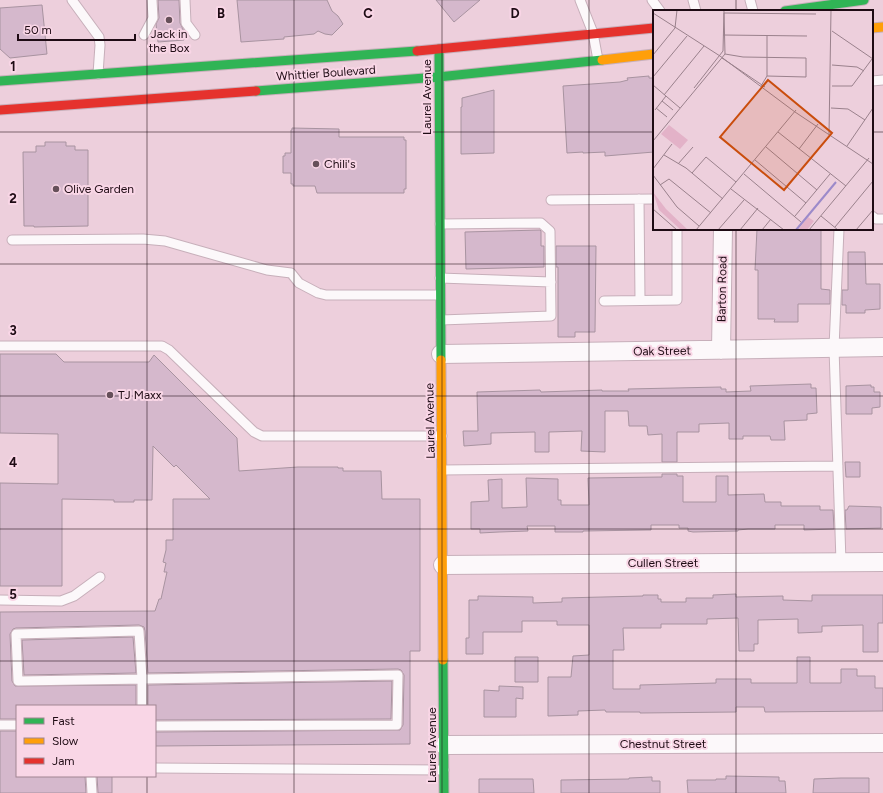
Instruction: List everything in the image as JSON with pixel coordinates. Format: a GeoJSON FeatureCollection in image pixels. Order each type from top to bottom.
{"type":"FeatureCollection","features":[{"type":"Feature","properties":{"kind":"main road"},"geometry":{"type":"LineString","coordinates":[[792,10],[865,0],[869,10]]}},
{"type":"Feature","properties":{"kind":"main road"},"geometry":{"type":"LineString","coordinates":[[873,28],[883,27]]}},
{"type":"Feature","properties":{"kind":"main road","name":"Whittier Boulevard"},"geometry":{"type":"LineString","coordinates":[[0,81],[439,49],[653,28]]}},
{"type":"Feature","properties":{"kind":"main road","name":"Laurel Avenue"},"geometry":{"type":"LineString","coordinates":[[439,49],[444,793]]}},
{"type":"Feature","properties":{"kind":"main road","name":"Whittier Boulevard"},"geometry":{"type":"LineString","coordinates":[[0,110],[438,77],[653,54]]}},
{"type":"Feature","properties":{"kind":"street","name":"Barton Road"},"geometry":{"type":"LineString","coordinates":[[722,350],[723,230]]}},
{"type":"Feature","properties":{"kind":"street","name":"Oak Street"},"geometry":{"type":"LineString","coordinates":[[441,354],[883,347]]}},
{"type":"Feature","properties":{"kind":"street","name":"Cullen Street"},"geometry":{"type":"LineString","coordinates":[[443,565],[883,562]]}},
{"type":"Feature","properties":{"kind":"street","name":"Chestnut Street"},"geometry":{"type":"LineString","coordinates":[[444,745],[883,743]]}},
{"type":"Feature","properties":{"kind":"lane"},"geometry":{"type":"LineString","coordinates":[[72,0],[99,37],[100,45],[98,74]]}},
{"type":"Feature","properties":{"kind":"lane"},"geometry":{"type":"LineString","coordinates":[[144,35],[153,18],[152,0]]}},
{"type":"Feature","properties":{"kind":"lane"},"geometry":{"type":"LineString","coordinates":[[185,0],[186,23],[195,35]]}},
{"type":"Feature","properties":{"kind":"lane"},"geometry":{"type":"LineString","coordinates":[[580,0],[593,34],[598,60]]}},
{"type":"Feature","properties":{"kind":"lane"},"geometry":{"type":"LineString","coordinates":[[652,0],[659,10]]}},
{"type":"Feature","properties":{"kind":"lane"},"geometry":{"type":"LineString","coordinates":[[693,0],[696,10]]}},
{"type":"Feature","properties":{"kind":"lane"},"geometry":{"type":"LineString","coordinates":[[750,0],[753,10]]}},
{"type":"Feature","properties":{"kind":"lane"},"geometry":{"type":"LineString","coordinates":[[873,81],[883,80]]}},
{"type":"Feature","properties":{"kind":"lane"},"geometry":{"type":"LineString","coordinates":[[639,199],[640,300]]}},
{"type":"Feature","properties":{"kind":"lane"},"geometry":{"type":"LineString","coordinates":[[551,200],[653,199]]}},
{"type":"Feature","properties":{"kind":"lane"},"geometry":{"type":"LineString","coordinates":[[873,217],[876,219],[883,219]]}},
{"type":"Feature","properties":{"kind":"lane"},"geometry":{"type":"LineString","coordinates":[[440,224],[541,223],[550,231],[551,316],[441,320]]}},
{"type":"Feature","properties":{"kind":"lane"},"geometry":{"type":"LineString","coordinates":[[604,300],[677,300],[677,230]]}},
{"type":"Feature","properties":{"kind":"lane"},"geometry":{"type":"LineString","coordinates":[[839,230],[834,348],[841,562]]}},
{"type":"Feature","properties":{"kind":"lane"},"geometry":{"type":"LineString","coordinates":[[12,240],[143,239],[165,241],[267,270],[291,273],[299,284],[322,294],[440,295]]}},
{"type":"Feature","properties":{"kind":"lane"},"geometry":{"type":"LineString","coordinates":[[440,278],[550,282]]}},
{"type":"Feature","properties":{"kind":"lane"},"geometry":{"type":"LineString","coordinates":[[0,346],[162,346],[169,350],[254,432],[262,436],[442,436]]}},
{"type":"Feature","properties":{"kind":"lane"},"geometry":{"type":"LineString","coordinates":[[442,470],[838,466]]}},
{"type":"Feature","properties":{"kind":"lane"},"geometry":{"type":"LineString","coordinates":[[0,600],[61,601],[74,596],[100,577]]}},
{"type":"Feature","properties":{"kind":"lane"},"geometry":{"type":"LineString","coordinates":[[142,705],[142,679],[139,631],[16,634],[18,681],[142,679],[398,675],[397,725],[156,726]]}},
{"type":"Feature","properties":{"kind":"lane"},"geometry":{"type":"LineString","coordinates":[[0,725],[16,725]]}},
{"type":"Feature","properties":{"kind":"lane"},"geometry":{"type":"LineString","coordinates":[[156,768],[444,770]]}},
{"type":"Feature","properties":{"kind":"lane"},"geometry":{"type":"LineString","coordinates":[[91,777],[92,793]]}},
{"type":"Feature","properties":{"kind":"building","name":"Jack in the Box"},"geometry":{"type":"Polygon","coordinates":[[[158,0],[179,0],[180,23],[183,29],[184,40],[158,42],[156,24],[159,18],[158,0]]]}},
{"type":"Feature","properties":{"kind":"building"},"geometry":{"type":"Polygon","coordinates":[[[237,0],[327,0],[332,11],[338,16],[343,24],[332,35],[318,31],[314,34],[284,37],[284,39],[241,42],[237,0]]]}},
{"type":"Feature","properties":{"kind":"building"},"geometry":{"type":"Polygon","coordinates":[[[436,0],[480,0],[454,22],[436,0]]]}},
{"type":"Feature","properties":{"kind":"building"},"geometry":{"type":"Polygon","coordinates":[[[42,5],[47,54],[10,58],[0,49],[0,8],[42,5]]]}},
{"type":"Feature","properties":{"kind":"building"},"geometry":{"type":"Polygon","coordinates":[[[649,76],[649,78],[653,78],[653,152],[605,156],[605,152],[567,153],[563,86],[620,82],[628,80],[627,78],[649,76]]]}},
{"type":"Feature","properties":{"kind":"building"},"geometry":{"type":"Polygon","coordinates":[[[494,90],[494,153],[461,154],[462,98],[494,90]]]}},
{"type":"Feature","properties":{"kind":"building"},"geometry":{"type":"Polygon","coordinates":[[[292,128],[339,129],[339,137],[404,137],[404,140],[406,140],[406,189],[404,189],[404,193],[317,193],[315,186],[293,186],[293,184],[291,184],[291,173],[283,173],[283,156],[285,156],[285,153],[291,153],[292,128]]]}},
{"type":"Feature","properties":{"kind":"building","name":"Olive Garden"},"geometry":{"type":"Polygon","coordinates":[[[45,142],[66,142],[66,146],[75,146],[75,150],[88,150],[88,226],[24,226],[23,152],[36,152],[36,146],[45,146],[45,142]]]}},
{"type":"Feature","properties":{"kind":"building"},"geometry":{"type":"Polygon","coordinates":[[[540,230],[541,246],[544,246],[544,267],[466,269],[465,232],[540,230]]]}},
{"type":"Feature","properties":{"kind":"building"},"geometry":{"type":"Polygon","coordinates":[[[757,230],[821,230],[821,289],[830,290],[830,304],[798,304],[798,322],[774,322],[775,319],[758,319],[758,270],[755,270],[757,230]]]}},
{"type":"Feature","properties":{"kind":"building"},"geometry":{"type":"Polygon","coordinates":[[[556,246],[596,246],[595,332],[575,332],[575,337],[558,337],[558,267],[556,267],[556,246]]]}},
{"type":"Feature","properties":{"kind":"building"},"geometry":{"type":"Polygon","coordinates":[[[848,252],[865,252],[866,284],[880,284],[880,309],[865,310],[865,313],[846,313],[846,305],[842,305],[842,290],[848,290],[848,252]]]}},
{"type":"Feature","properties":{"kind":"building"},"geometry":{"type":"Polygon","coordinates":[[[0,354],[56,354],[64,362],[149,362],[154,355],[237,438],[239,471],[298,467],[338,467],[343,468],[343,471],[381,471],[382,499],[420,499],[420,651],[410,651],[410,744],[156,746],[156,732],[400,730],[403,725],[404,675],[401,670],[398,669],[148,673],[145,631],[144,627],[139,625],[13,629],[10,634],[12,681],[15,686],[136,685],[136,705],[16,705],[16,719],[0,719],[0,612],[155,611],[159,599],[161,599],[167,572],[164,572],[166,563],[163,562],[166,550],[166,540],[173,540],[173,499],[210,499],[176,465],[174,467],[153,446],[152,500],[114,502],[114,500],[62,499],[62,586],[0,586],[0,483],[58,484],[58,434],[0,433],[0,354]]]}},
{"type":"Feature","properties":{"kind":"building"},"geometry":{"type":"Polygon","coordinates":[[[811,384],[811,388],[816,388],[817,413],[807,414],[807,420],[784,421],[785,440],[771,440],[770,436],[743,436],[743,439],[729,439],[729,423],[699,424],[699,432],[677,432],[677,462],[662,462],[662,434],[648,435],[647,426],[629,426],[628,411],[605,411],[605,452],[581,451],[582,431],[549,432],[549,452],[535,452],[535,432],[491,433],[491,444],[464,446],[463,431],[478,431],[477,392],[540,390],[541,392],[602,390],[629,391],[628,389],[721,387],[721,389],[726,389],[726,392],[751,391],[750,386],[811,384]]]}},
{"type":"Feature","properties":{"kind":"building"},"geometry":{"type":"Polygon","coordinates":[[[871,385],[871,387],[874,387],[874,392],[880,392],[880,407],[872,408],[872,414],[846,414],[846,386],[871,385]]]}},
{"type":"Feature","properties":{"kind":"building"},"geometry":{"type":"Polygon","coordinates":[[[845,462],[860,462],[860,477],[846,477],[845,462]]]}},
{"type":"Feature","properties":{"kind":"building"},"geometry":{"type":"Polygon","coordinates":[[[662,474],[677,474],[677,476],[683,476],[683,502],[716,502],[716,476],[728,476],[728,495],[764,494],[765,502],[781,502],[781,506],[820,506],[820,510],[833,510],[834,529],[804,530],[804,525],[775,525],[775,529],[693,532],[688,531],[688,528],[679,528],[679,525],[651,525],[651,530],[555,532],[555,526],[527,526],[528,531],[480,533],[480,529],[471,529],[471,502],[489,501],[488,480],[502,479],[502,508],[527,507],[526,478],[558,479],[558,500],[561,500],[561,505],[589,505],[588,478],[662,477],[662,474]]]}},
{"type":"Feature","properties":{"kind":"building"},"geometry":{"type":"Polygon","coordinates":[[[849,506],[881,507],[881,528],[846,529],[845,510],[847,510],[849,506]]]}},
{"type":"Feature","properties":{"kind":"building"},"geometry":{"type":"Polygon","coordinates":[[[736,594],[736,597],[783,596],[783,600],[812,601],[812,595],[883,595],[883,623],[878,623],[878,652],[863,652],[863,625],[822,626],[822,632],[798,633],[798,619],[758,620],[758,644],[754,644],[754,651],[739,651],[738,618],[707,619],[707,624],[661,624],[661,628],[623,628],[624,650],[613,650],[613,689],[640,689],[640,685],[716,683],[716,679],[751,679],[751,683],[797,683],[797,657],[810,657],[810,683],[841,683],[841,669],[857,669],[857,676],[875,676],[875,688],[883,688],[883,711],[765,712],[764,707],[736,707],[736,712],[640,713],[606,712],[605,710],[578,711],[578,715],[548,716],[548,677],[571,677],[573,656],[589,655],[589,625],[557,625],[557,621],[522,621],[522,632],[483,632],[483,654],[466,654],[466,638],[469,638],[469,600],[478,600],[478,596],[533,597],[533,603],[562,602],[562,598],[658,595],[658,599],[661,599],[661,602],[686,602],[686,598],[713,598],[713,595],[736,594]]]}},
{"type":"Feature","properties":{"kind":"building"},"geometry":{"type":"Polygon","coordinates":[[[133,637],[136,673],[24,675],[22,640],[133,637]]]}},
{"type":"Feature","properties":{"kind":"building"},"geometry":{"type":"Polygon","coordinates":[[[515,657],[538,657],[538,682],[515,682],[515,657]]]}},
{"type":"Feature","properties":{"kind":"building"},"geometry":{"type":"Polygon","coordinates":[[[392,681],[391,719],[156,720],[156,705],[148,705],[148,685],[392,681]]]}},
{"type":"Feature","properties":{"kind":"building"},"geometry":{"type":"Polygon","coordinates":[[[499,686],[523,687],[523,699],[516,698],[516,717],[484,717],[484,690],[499,691],[499,686]]]}},
{"type":"Feature","properties":{"kind":"building"},"geometry":{"type":"Polygon","coordinates":[[[0,731],[16,731],[16,777],[85,777],[86,793],[0,793],[0,731]]]}},
{"type":"Feature","properties":{"kind":"building"},"geometry":{"type":"Polygon","coordinates":[[[726,776],[779,777],[779,781],[785,781],[786,793],[688,793],[687,780],[726,779],[726,776]]]}},
{"type":"Feature","properties":{"kind":"building"},"geometry":{"type":"Polygon","coordinates":[[[97,777],[112,777],[112,793],[98,793],[97,777]]]}},
{"type":"Feature","properties":{"kind":"building"},"geometry":{"type":"Polygon","coordinates":[[[652,777],[652,781],[660,781],[660,793],[561,793],[561,780],[629,779],[652,777]]]}},
{"type":"Feature","properties":{"kind":"building"},"geometry":{"type":"Polygon","coordinates":[[[869,778],[869,793],[813,793],[814,779],[869,778]]]}},
{"type":"Feature","properties":{"kind":"building"},"geometry":{"type":"Polygon","coordinates":[[[479,779],[533,779],[534,793],[479,793],[479,779]]]}},
{"type":"Feature","properties":{"kind":"traffic: fast"},"geometry":{"type":"LineString","coordinates":[[792,10],[864,0]]}},
{"type":"Feature","properties":{"kind":"traffic: fast"},"geometry":{"type":"LineString","coordinates":[[439,49],[441,360]]}},
{"type":"Feature","properties":{"kind":"traffic: fast"},"geometry":{"type":"LineString","coordinates":[[0,81],[417,51]]}},
{"type":"Feature","properties":{"kind":"traffic: fast"},"geometry":{"type":"LineString","coordinates":[[256,91],[438,77],[602,60]]}},
{"type":"Feature","properties":{"kind":"traffic: fast"},"geometry":{"type":"LineString","coordinates":[[443,660],[444,793]]}},
{"type":"Feature","properties":{"kind":"traffic: slow"},"geometry":{"type":"LineString","coordinates":[[873,28],[883,27]]}},
{"type":"Feature","properties":{"kind":"traffic: slow"},"geometry":{"type":"LineString","coordinates":[[602,60],[653,54]]}},
{"type":"Feature","properties":{"kind":"traffic: slow"},"geometry":{"type":"LineString","coordinates":[[441,360],[443,660]]}},
{"type":"Feature","properties":{"kind":"traffic: jam"},"geometry":{"type":"LineString","coordinates":[[417,51],[653,28]]}},
{"type":"Feature","properties":{"kind":"traffic: jam"},"geometry":{"type":"LineString","coordinates":[[0,110],[256,91]]}},
{"type":"Feature","properties":{"kind":"place","name":"Jack in the Box"},"geometry":{"type":"Point","coordinates":[169,20]}},
{"type":"Feature","properties":{"kind":"place","name":"Chili's"},"geometry":{"type":"Point","coordinates":[316,164]}},
{"type":"Feature","properties":{"kind":"place","name":"Olive Garden"},"geometry":{"type":"Point","coordinates":[56,189]}},
{"type":"Feature","properties":{"kind":"place","name":"TJ Maxx"},"geometry":{"type":"Point","coordinates":[110,395]}}]}
